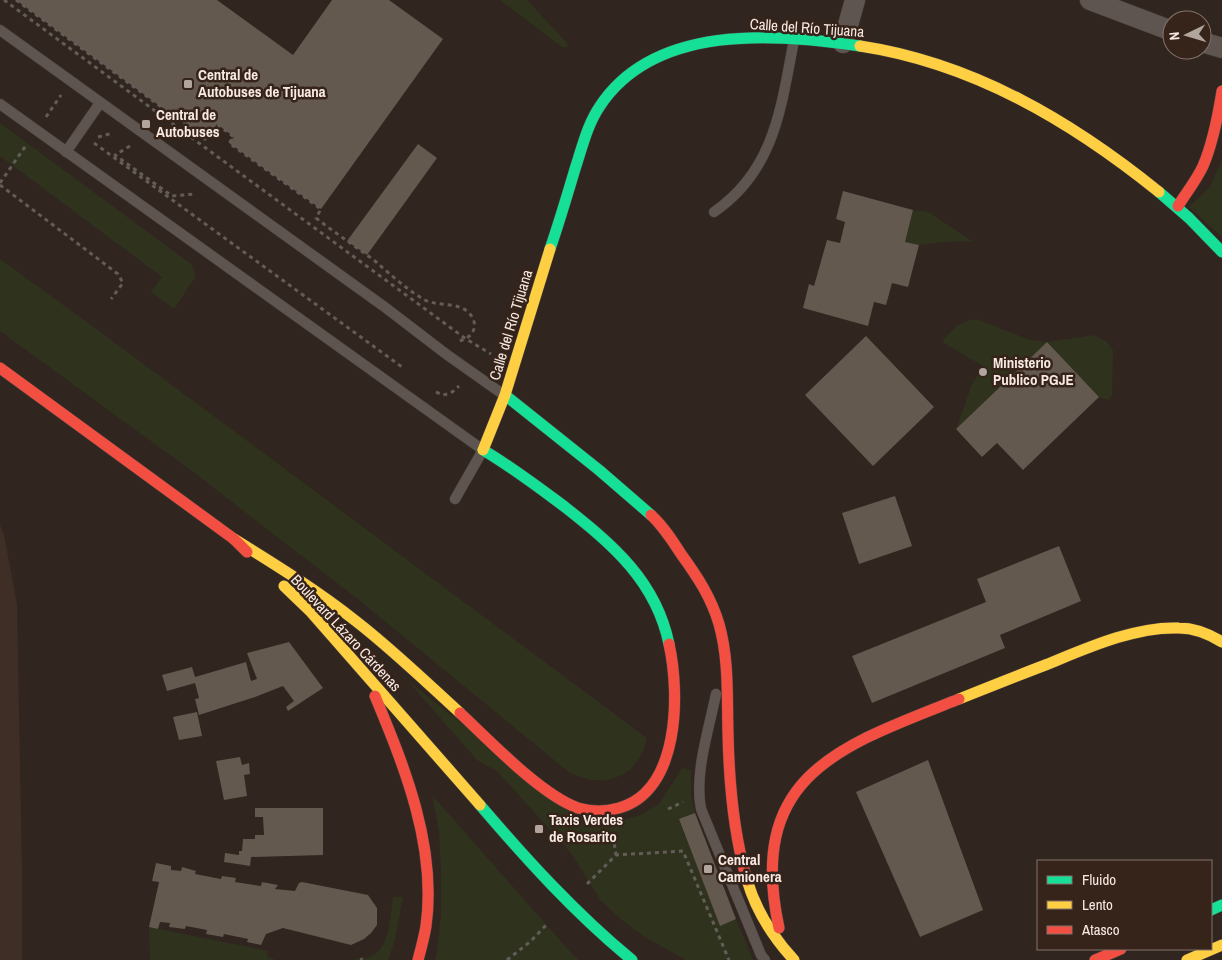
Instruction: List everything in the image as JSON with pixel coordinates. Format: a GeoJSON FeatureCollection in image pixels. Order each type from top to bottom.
{"type":"FeatureCollection","features":[{"type":"Feature","properties":{"kind":"main road","name":"Calle del Río Tijuana"},"geometry":{"type":"LineString","coordinates":[[483,450],[505,395],[594,114],[607,95],[632,69],[672,50],[704,42],[743,38],[794,38],[883,49],[939,64],[1016,97],[1056,118],[1087,138],[1178,206]]}},
{"type":"Feature","properties":{"kind":"main road"},"geometry":{"type":"LineString","coordinates":[[1222,91],[1216,125],[1204,163],[1178,206],[1211,238],[1222,252]]}},
{"type":"Feature","properties":{"kind":"main road","name":"Boulevard Lázaro Cárdenas"},"geometry":{"type":"LineString","coordinates":[[0,368],[234,539],[310,611],[531,864],[598,932],[632,960]]}},
{"type":"Feature","properties":{"kind":"main road"},"geometry":{"type":"LineString","coordinates":[[505,395],[631,496],[661,525],[704,587],[714,607],[725,653],[728,699],[728,749],[738,843],[751,891],[760,912],[769,929],[795,960]]}},
{"type":"Feature","properties":{"kind":"main road"},"geometry":{"type":"LineString","coordinates":[[234,539],[309,586],[357,622],[518,766],[552,793],[573,806],[590,811],[627,805],[643,796],[656,779],[666,758],[675,713],[673,661],[666,631],[657,606],[646,585],[630,564],[607,542],[527,478],[483,450]]}},
{"type":"Feature","properties":{"kind":"main road"},"geometry":{"type":"LineString","coordinates":[[795,960],[786,944],[774,909],[770,876],[771,855],[777,826],[787,805],[814,771],[837,754],[869,735],[1096,645],[1140,631],[1187,628],[1202,632],[1222,642]]}},
{"type":"Feature","properties":{"kind":"main road"},"geometry":{"type":"LineString","coordinates":[[366,675],[396,747],[416,810],[424,848],[428,881],[428,915],[423,945],[418,960]]}},
{"type":"Feature","properties":{"kind":"main road"},"geometry":{"type":"LineString","coordinates":[[1095,960],[1119,950]]}},
{"type":"Feature","properties":{"kind":"main road"},"geometry":{"type":"LineString","coordinates":[[1187,960],[1212,950]]}},
{"type":"Feature","properties":{"kind":"street"},"geometry":{"type":"LineString","coordinates":[[843,43],[855,0]]}},
{"type":"Feature","properties":{"kind":"street"},"geometry":{"type":"LineString","coordinates":[[1090,0],[1162,27]]}},
{"type":"Feature","properties":{"kind":"lane"},"geometry":{"type":"LineString","coordinates":[[0,30],[505,395]]}},
{"type":"Feature","properties":{"kind":"lane"},"geometry":{"type":"LineString","coordinates":[[714,212],[737,194],[759,165],[779,116],[794,38]]}},
{"type":"Feature","properties":{"kind":"lane"},"geometry":{"type":"LineString","coordinates":[[66,152],[100,103]]}},
{"type":"Feature","properties":{"kind":"lane"},"geometry":{"type":"LineString","coordinates":[[0,104],[483,450],[455,499]]}},
{"type":"Feature","properties":{"kind":"lane"},"geometry":{"type":"LineString","coordinates":[[725,653],[699,778],[698,795],[700,808],[761,955],[765,960]]}},
{"type":"Feature","properties":{"kind":"path"},"geometry":{"type":"LineString","coordinates":[[4,0],[466,339],[514,367]]}},
{"type":"Feature","properties":{"kind":"path"},"geometry":{"type":"LineString","coordinates":[[16,0],[206,140],[217,124],[234,137],[229,143],[321,209],[316,218],[367,255]]}},
{"type":"Feature","properties":{"kind":"path"},"geometry":{"type":"LineString","coordinates":[[116,133],[88,139],[405,369]]}},
{"type":"Feature","properties":{"kind":"path"},"geometry":{"type":"LineString","coordinates":[[127,141],[133,145],[115,155],[172,196],[188,193],[196,194],[202,198]]}},
{"type":"Feature","properties":{"kind":"path"},"geometry":{"type":"LineString","coordinates":[[0,185],[118,274],[122,283],[111,299]]}},
{"type":"Feature","properties":{"kind":"path"},"geometry":{"type":"LineString","coordinates":[[428,386],[443,395],[451,393],[459,386],[451,380]]}},
{"type":"Feature","properties":{"kind":"path"},"geometry":{"type":"LineString","coordinates":[[569,902],[616,855],[683,851],[729,960]]}},
{"type":"Feature","properties":{"kind":"path"},"geometry":{"type":"LineString","coordinates":[[507,960],[531,941],[547,924]]}},
{"type":"Feature","properties":{"kind":"shaded area"},"geometry":{"type":"Polygon","coordinates":[[[0,525],[4,534],[17,604],[22,960],[0,960],[0,525]]]}},
{"type":"Feature","properties":{"kind":"green space"},"geometry":{"type":"Polygon","coordinates":[[[500,0],[527,0],[567,43],[568,47],[562,47],[500,0]]]}},
{"type":"Feature","properties":{"kind":"green space"},"geometry":{"type":"Polygon","coordinates":[[[0,123],[191,264],[195,272],[194,279],[174,309],[151,292],[162,277],[0,156],[0,123]]]}},
{"type":"Feature","properties":{"kind":"green space"},"geometry":{"type":"Polygon","coordinates":[[[1222,160],[1222,237],[1189,207],[1210,187],[1222,160]]]}},
{"type":"Feature","properties":{"kind":"green space"},"geometry":{"type":"Polygon","coordinates":[[[913,210],[928,212],[972,241],[919,245],[905,242],[913,210]]]}},
{"type":"Feature","properties":{"kind":"green space"},"geometry":{"type":"Polygon","coordinates":[[[0,259],[647,738],[635,764],[621,775],[603,780],[590,779],[570,773],[359,600],[192,471],[0,331],[0,259]]]}},
{"type":"Feature","properties":{"kind":"green space"},"geometry":{"type":"Polygon","coordinates":[[[976,319],[1030,340],[1047,342],[956,429],[972,384],[983,366],[942,342],[956,327],[976,319]]]}},
{"type":"Feature","properties":{"kind":"green space"},"geometry":{"type":"Polygon","coordinates":[[[1095,335],[1106,341],[1113,350],[1112,395],[1109,400],[1099,397],[1047,342],[1095,335]]]}},
{"type":"Feature","properties":{"kind":"green space"},"geometry":{"type":"Polygon","coordinates":[[[407,680],[585,821],[609,824],[643,814],[659,804],[682,768],[691,770],[691,795],[695,813],[679,820],[720,925],[736,919],[753,960],[686,960],[645,937],[623,921],[601,901],[571,853],[498,772],[477,760],[407,680]]]}},
{"type":"Feature","properties":{"kind":"green space"},"geometry":{"type":"Polygon","coordinates":[[[432,795],[579,960],[435,960],[441,914],[441,873],[439,831],[432,795]]]}},
{"type":"Feature","properties":{"kind":"green space"},"geometry":{"type":"Polygon","coordinates":[[[393,897],[403,897],[395,939],[388,960],[349,960],[369,957],[382,947],[390,923],[393,897]]]}},
{"type":"Feature","properties":{"kind":"green space"},"geometry":{"type":"Polygon","coordinates":[[[149,927],[268,951],[267,957],[276,960],[150,960],[149,927]]]}},
{"type":"Feature","properties":{"kind":"building"},"geometry":{"type":"Polygon","coordinates":[[[16,0],[217,0],[293,55],[332,0],[389,0],[443,39],[321,209],[229,143],[234,137],[217,124],[206,140],[16,0]]]}},
{"type":"Feature","properties":{"kind":"building"},"geometry":{"type":"Polygon","coordinates":[[[418,144],[437,158],[367,255],[347,241],[418,144]]]}},
{"type":"Feature","properties":{"kind":"building"},"geometry":{"type":"Polygon","coordinates":[[[843,191],[913,210],[905,242],[919,245],[908,287],[892,283],[886,305],[874,302],[868,326],[803,308],[809,284],[814,286],[827,240],[840,243],[845,222],[836,219],[843,191]]]}},
{"type":"Feature","properties":{"kind":"building"},"geometry":{"type":"Polygon","coordinates":[[[866,336],[934,407],[873,466],[805,395],[866,336]]]}},
{"type":"Feature","properties":{"kind":"building"},"geometry":{"type":"Polygon","coordinates":[[[1047,342],[1099,397],[1023,470],[997,443],[982,457],[956,429],[1047,342]]]}},
{"type":"Feature","properties":{"kind":"building"},"geometry":{"type":"Polygon","coordinates":[[[895,496],[912,546],[859,564],[842,513],[895,496]]]}},
{"type":"Feature","properties":{"kind":"building"},"geometry":{"type":"Polygon","coordinates":[[[1059,546],[1081,601],[1000,635],[1005,648],[872,703],[852,656],[986,602],[977,579],[1059,546]]]}},
{"type":"Feature","properties":{"kind":"building"},"geometry":{"type":"Polygon","coordinates":[[[289,642],[323,688],[288,711],[286,707],[294,701],[283,686],[199,715],[195,699],[199,698],[195,683],[167,691],[162,675],[192,667],[195,677],[246,662],[251,681],[257,679],[247,653],[289,642]]]}},
{"type":"Feature","properties":{"kind":"building"},"geometry":{"type":"Polygon","coordinates":[[[197,712],[202,736],[179,740],[173,717],[197,712]]]}},
{"type":"Feature","properties":{"kind":"building"},"geometry":{"type":"Polygon","coordinates":[[[240,757],[242,765],[249,763],[250,774],[244,775],[247,796],[224,800],[216,761],[240,757]]]}},
{"type":"Feature","properties":{"kind":"building"},"geometry":{"type":"Polygon","coordinates":[[[928,760],[983,910],[920,937],[856,792],[928,760]]]}},
{"type":"Feature","properties":{"kind":"building"},"geometry":{"type":"Polygon","coordinates":[[[255,808],[323,808],[323,855],[251,857],[250,866],[224,862],[225,853],[239,855],[239,851],[242,851],[243,839],[255,839],[255,835],[264,835],[263,817],[255,817],[255,808]]]}},
{"type":"Feature","properties":{"kind":"building","name":"Central Camionera"},"geometry":{"type":"Polygon","coordinates":[[[695,813],[736,919],[720,926],[679,819],[695,813]]]}},
{"type":"Feature","properties":{"kind":"building"},"geometry":{"type":"Polygon","coordinates":[[[156,863],[171,866],[171,870],[181,871],[182,867],[196,871],[195,874],[221,879],[222,876],[236,878],[235,882],[261,886],[262,882],[278,885],[275,889],[295,891],[299,883],[302,882],[368,895],[377,908],[377,925],[364,939],[351,945],[283,928],[266,934],[261,945],[247,942],[248,939],[224,934],[223,937],[206,934],[207,930],[186,926],[185,929],[169,927],[170,923],[160,922],[158,929],[149,927],[159,882],[152,881],[156,863]]]}},
{"type":"Feature","properties":{"kind":"traffic: fast"},"geometry":{"type":"LineString","coordinates":[[550,249],[585,137],[595,113],[623,79],[651,60],[684,48],[718,40],[791,38],[860,46]]}},
{"type":"Feature","properties":{"kind":"traffic: fast"},"geometry":{"type":"LineString","coordinates":[[1159,192],[1189,218],[1222,252]]}},
{"type":"Feature","properties":{"kind":"traffic: fast"},"geometry":{"type":"LineString","coordinates":[[505,395],[599,470],[651,515]]}},
{"type":"Feature","properties":{"kind":"traffic: fast"},"geometry":{"type":"LineString","coordinates":[[483,450],[515,470],[565,507],[616,550],[643,583],[654,601],[663,622],[669,644]]}},
{"type":"Feature","properties":{"kind":"traffic: fast"},"geometry":{"type":"LineString","coordinates":[[480,805],[553,886],[591,924],[632,960]]}},
{"type":"Feature","properties":{"kind":"traffic: fast"},"geometry":{"type":"LineString","coordinates":[[1212,910],[1222,905]]}},
{"type":"Feature","properties":{"kind":"traffic: slow"},"geometry":{"type":"LineString","coordinates":[[860,46],[902,54],[942,66],[981,81],[1019,99],[1056,119],[1091,142],[1159,192]]}},
{"type":"Feature","properties":{"kind":"traffic: slow"},"geometry":{"type":"LineString","coordinates":[[483,450],[505,395],[550,249]]}},
{"type":"Feature","properties":{"kind":"traffic: slow"},"geometry":{"type":"LineString","coordinates":[[234,539],[297,579],[342,611],[396,655],[460,713]]}},
{"type":"Feature","properties":{"kind":"traffic: slow"},"geometry":{"type":"LineString","coordinates":[[284,586],[310,611],[480,805]]}},
{"type":"Feature","properties":{"kind":"traffic: slow"},"geometry":{"type":"LineString","coordinates":[[959,699],[1095,645],[1129,634],[1163,628],[1191,629],[1207,634],[1222,642]]}},
{"type":"Feature","properties":{"kind":"traffic: slow"},"geometry":{"type":"LineString","coordinates":[[747,880],[755,902],[766,923],[794,960]]}},
{"type":"Feature","properties":{"kind":"traffic: slow"},"geometry":{"type":"LineString","coordinates":[[1212,949],[1222,945]]}},
{"type":"Feature","properties":{"kind":"traffic: slow"},"geometry":{"type":"LineString","coordinates":[[1187,960],[1210,950]]}},
{"type":"Feature","properties":{"kind":"traffic: jam"},"geometry":{"type":"LineString","coordinates":[[1178,206],[1197,177],[1207,157],[1215,129],[1222,91]]}},
{"type":"Feature","properties":{"kind":"traffic: jam"},"geometry":{"type":"LineString","coordinates":[[0,368],[234,539],[247,552]]}},
{"type":"Feature","properties":{"kind":"traffic: jam"},"geometry":{"type":"LineString","coordinates":[[651,515],[667,533],[698,579],[708,596],[719,624],[726,664],[731,789],[738,844],[747,880]]}},
{"type":"Feature","properties":{"kind":"traffic: jam"},"geometry":{"type":"LineString","coordinates":[[460,713],[516,766],[563,801],[578,808],[588,810],[604,811],[619,808],[639,798],[654,782],[665,762],[671,738],[674,713],[673,665],[669,644]]}},
{"type":"Feature","properties":{"kind":"traffic: jam"},"geometry":{"type":"LineString","coordinates":[[375,696],[407,780],[423,837],[428,896],[426,926],[418,960]]}},
{"type":"Feature","properties":{"kind":"traffic: jam"},"geometry":{"type":"LineString","coordinates":[[779,928],[772,876],[776,834],[790,801],[812,774],[841,752],[876,733],[959,699]]}},
{"type":"Feature","properties":{"kind":"traffic: jam"},"geometry":{"type":"LineString","coordinates":[[1095,960],[1119,950]]}},
{"type":"Feature","properties":{"kind":"place","name":"Central de Autobuses de Tijuana"},"geometry":{"type":"Point","coordinates":[188,84]}},
{"type":"Feature","properties":{"kind":"place","name":"Central de Autobuses"},"geometry":{"type":"Point","coordinates":[146,124]}},
{"type":"Feature","properties":{"kind":"place","name":"Ministerio Publico PGJE"},"geometry":{"type":"Point","coordinates":[983,372]}},
{"type":"Feature","properties":{"kind":"place","name":"Taxis Verdes de Rosarito"},"geometry":{"type":"Point","coordinates":[539,829]}},
{"type":"Feature","properties":{"kind":"place","name":"Central Camionera"},"geometry":{"type":"Point","coordinates":[708,869]}}]}
